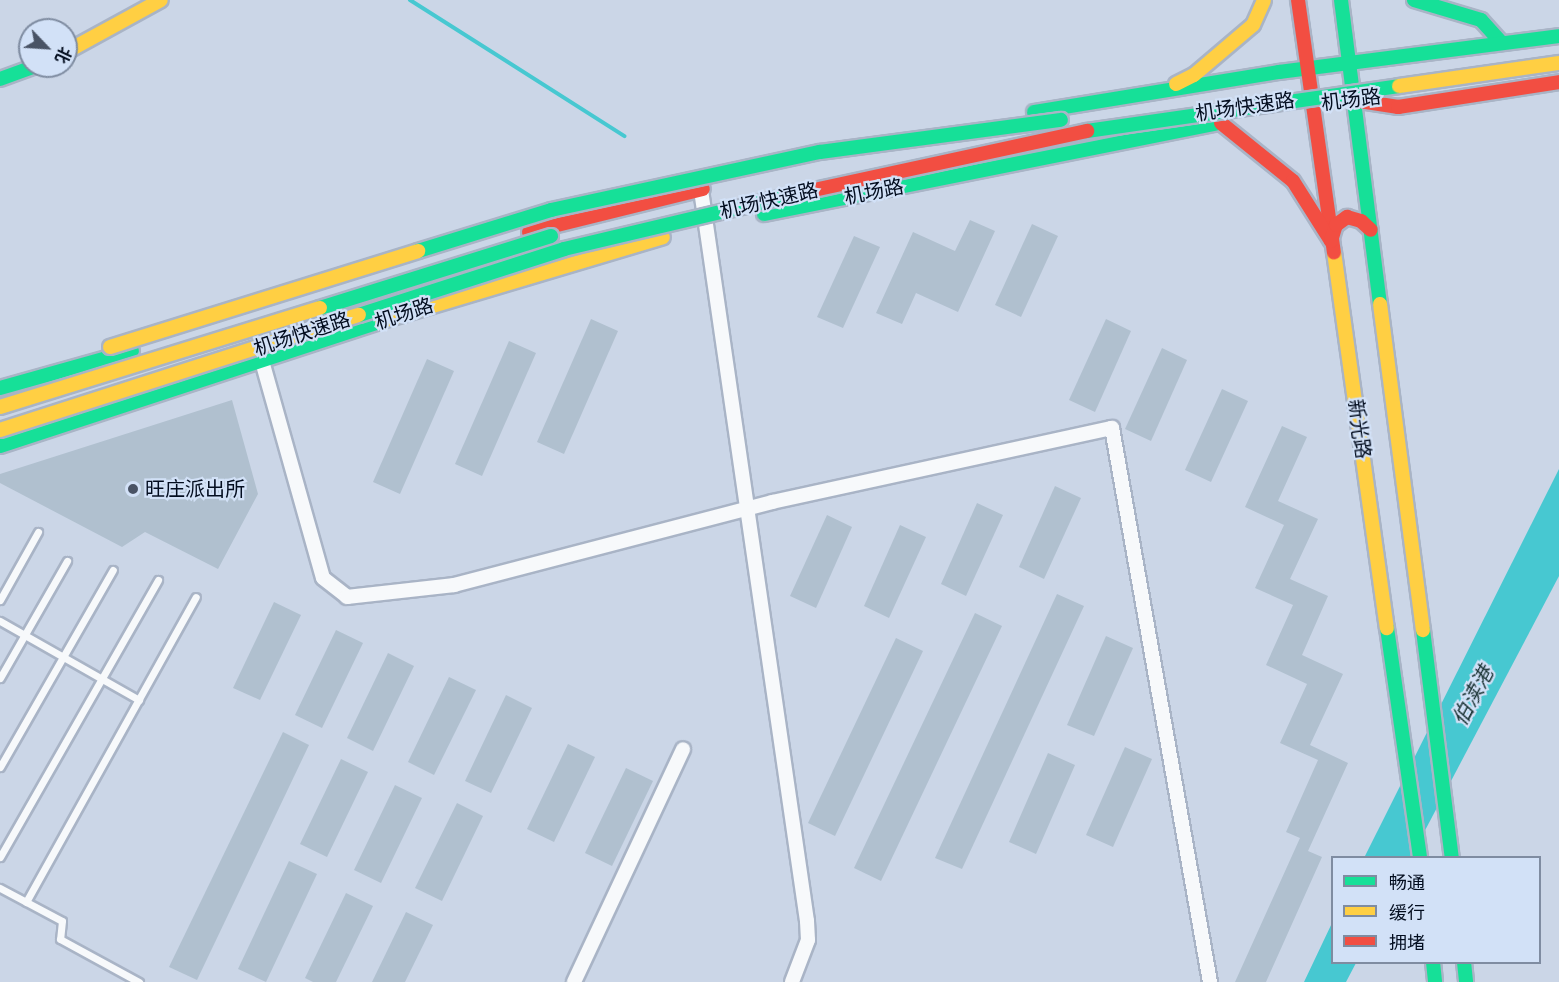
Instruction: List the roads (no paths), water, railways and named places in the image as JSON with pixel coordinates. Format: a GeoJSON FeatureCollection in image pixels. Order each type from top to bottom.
{"type":"FeatureCollection","features":[{"type":"Feature","properties":{"kind":"main road"},"geometry":{"type":"LineString","coordinates":[[78,45],[161,0]]}},
{"type":"Feature","properties":{"kind":"main road"},"geometry":{"type":"LineString","coordinates":[[1157,93],[1194,75],[1229,47],[1253,25],[1264,0]]}},
{"type":"Feature","properties":{"kind":"main road","name":"新光路"},"geometry":{"type":"LineString","coordinates":[[1298,0],[1420,856]]}},
{"type":"Feature","properties":{"kind":"main road","name":"新光路"},"geometry":{"type":"LineString","coordinates":[[1341,0],[1371,230],[1390,404],[1452,856]]}},
{"type":"Feature","properties":{"kind":"main road"},"geometry":{"type":"LineString","coordinates":[[1414,0],[1481,20],[1502,43]]}},
{"type":"Feature","properties":{"kind":"main road","name":"机场路"},"geometry":{"type":"LineString","coordinates":[[3,387],[538,230],[1011,115],[1348,62],[1559,36]]}},
{"type":"Feature","properties":{"kind":"main road","name":"机场快速路"},"geometry":{"type":"LineString","coordinates":[[751,189],[1061,120],[1559,46]]}},
{"type":"Feature","properties":{"kind":"main road","name":"机场快速路"},"geometry":{"type":"LineString","coordinates":[[0,430],[564,249],[890,172],[1065,134],[1559,63]]}},
{"type":"Feature","properties":{"kind":"main road"},"geometry":{"type":"LineString","coordinates":[[0,79],[18,72]]}},
{"type":"Feature","properties":{"kind":"main road","name":"机场路"},"geometry":{"type":"LineString","coordinates":[[0,446],[478,290],[706,225],[1314,105],[1559,73]]}},
{"type":"Feature","properties":{"kind":"main road"},"geometry":{"type":"LineString","coordinates":[[1353,100],[1398,107],[1559,82]]}},
{"type":"Feature","properties":{"kind":"main road"},"geometry":{"type":"LineString","coordinates":[[3,387],[110,347],[551,210],[820,152],[1061,120]]}},
{"type":"Feature","properties":{"kind":"main road"},"geometry":{"type":"LineString","coordinates":[[1221,123],[1293,181],[1331,241]]}},
{"type":"Feature","properties":{"kind":"main road","name":"机场快速路"},"geometry":{"type":"LineString","coordinates":[[0,407],[532,241],[719,195]]}},
{"type":"Feature","properties":{"kind":"main road"},"geometry":{"type":"LineString","coordinates":[[1331,241],[1336,225],[1347,218],[1361,221],[1371,230]]}},
{"type":"Feature","properties":{"kind":"main road"},"geometry":{"type":"LineString","coordinates":[[1433,964],[1435,982]]}},
{"type":"Feature","properties":{"kind":"main road"},"geometry":{"type":"LineString","coordinates":[[1464,964],[1466,982]]}},
{"type":"Feature","properties":{"kind":"street"},"geometry":{"type":"LineString","coordinates":[[701,190],[807,921],[808,940],[792,982]]}},
{"type":"Feature","properties":{"kind":"street"},"geometry":{"type":"LineString","coordinates":[[262,361],[323,578],[347,597],[454,585],[747,508],[1112,428],[1210,982]]}},
{"type":"Feature","properties":{"kind":"street"},"geometry":{"type":"LineString","coordinates":[[574,982],[682,749]]}},
{"type":"Feature","properties":{"kind":"lane"},"geometry":{"type":"LineString","coordinates":[[0,600],[38,532]]}},
{"type":"Feature","properties":{"kind":"lane"},"geometry":{"type":"LineString","coordinates":[[0,678],[67,561]]}},
{"type":"Feature","properties":{"kind":"lane"},"geometry":{"type":"LineString","coordinates":[[0,767],[113,570]]}},
{"type":"Feature","properties":{"kind":"lane"},"geometry":{"type":"LineString","coordinates":[[0,857],[158,580]]}},
{"type":"Feature","properties":{"kind":"lane"},"geometry":{"type":"LineString","coordinates":[[26,902],[196,597]]}},
{"type":"Feature","properties":{"kind":"lane"},"geometry":{"type":"LineString","coordinates":[[0,621],[139,700]]}},
{"type":"Feature","properties":{"kind":"lane"},"geometry":{"type":"LineString","coordinates":[[0,888],[62,921],[60,939],[139,982]]}},
{"type":"Feature","properties":{"kind":"water","name":"伯渎港"},"geometry":{"type":"Polygon","coordinates":[[[1559,469],[1559,576],[1412,856],[1365,856],[1559,469]]]}},
{"type":"Feature","properties":{"kind":"water"},"geometry":{"type":"Polygon","coordinates":[[[1331,925],[1331,964],[1355,964],[1346,982],[1304,982],[1331,925]]]}},
{"type":"Feature","properties":{"kind":"waterway"},"geometry":{"type":"LineString","coordinates":[[410,0],[624,136]]}},
{"type":"Feature","properties":{"kind":"place","name":"旺庄派出所"},"geometry":{"type":"Point","coordinates":[133,489]}}]}
